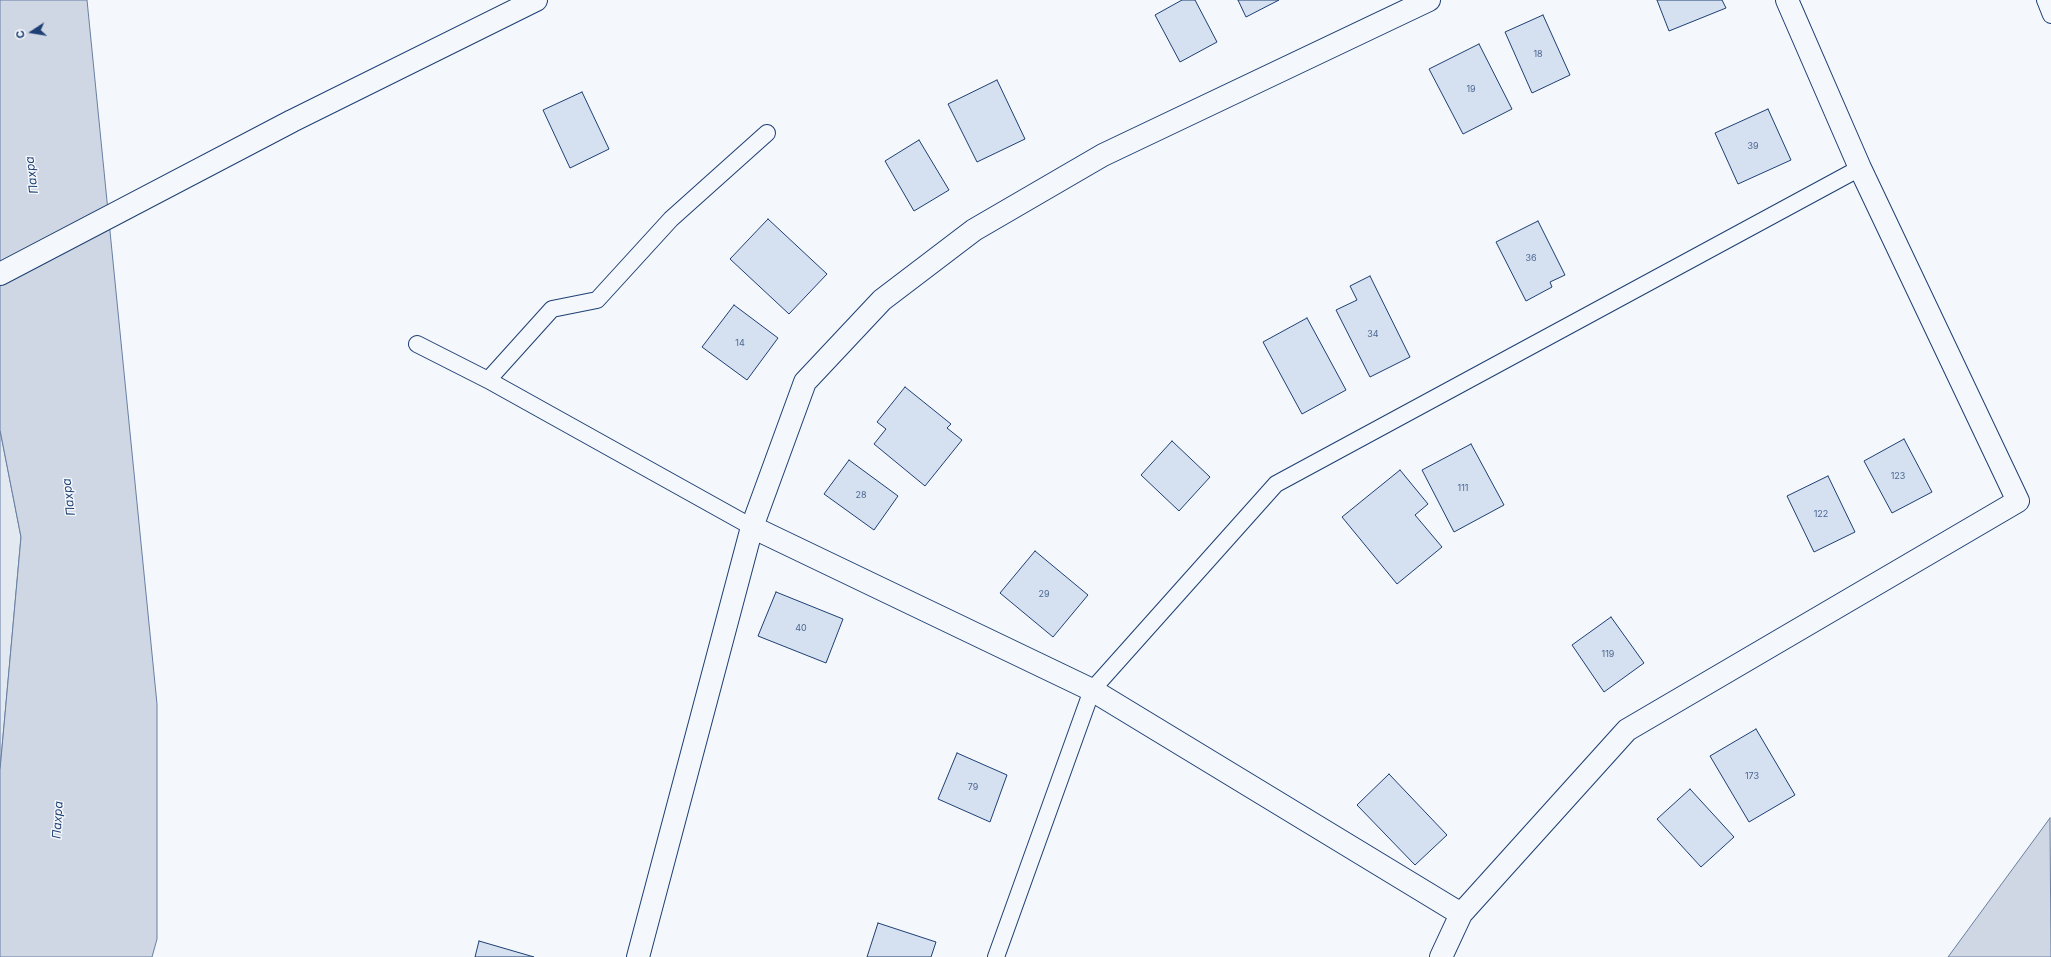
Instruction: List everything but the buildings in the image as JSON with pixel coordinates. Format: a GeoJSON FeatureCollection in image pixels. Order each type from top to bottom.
{"type":"FeatureCollection","features":[{"type":"Feature","properties":{"kind":"street"},"geometry":{"type":"LineString","coordinates":[[0,274],[292,121],[536,0]]}},
{"type":"Feature","properties":{"kind":"street"},"geometry":{"type":"LineString","coordinates":[[638,957],[752,527],[805,382],[882,300],[974,230],[1103,155],[1429,0]]}},
{"type":"Feature","properties":{"kind":"street"},"geometry":{"type":"LineString","coordinates":[[1441,957],[1461,914],[1628,730],[2018,501],[1860,168],[1787,0]]}},
{"type":"Feature","properties":{"kind":"street"},"geometry":{"type":"LineString","coordinates":[[752,527],[1092,690],[1461,914]]}},
{"type":"Feature","properties":{"kind":"lane"},"geometry":{"type":"LineString","coordinates":[[2045,0],[2051,15]]}},
{"type":"Feature","properties":{"kind":"lane"},"geometry":{"type":"LineString","coordinates":[[488,380],[552,309],[597,300],[671,219],[766,133]]}},
{"type":"Feature","properties":{"kind":"lane"},"geometry":{"type":"LineString","coordinates":[[996,957],[1092,690],[1276,484],[1860,168]]}},
{"type":"Feature","properties":{"kind":"lane"},"geometry":{"type":"LineString","coordinates":[[417,344],[488,380],[752,527]]}},
{"type":"Feature","properties":{"kind":"shaded area"},"geometry":{"type":"Polygon","coordinates":[[[0,430],[21,537],[0,770],[0,430]]]}},
{"type":"Feature","properties":{"kind":"water","name":"Пахра"},"geometry":{"type":"Polygon","coordinates":[[[0,0],[87,0],[157,704],[157,939],[152,957],[0,957],[0,770],[21,537],[0,430],[0,0]]]}},
{"type":"Feature","properties":{"kind":"water"},"geometry":{"type":"Polygon","coordinates":[[[2050,818],[2051,957],[1948,957],[2050,818]]]}}]}
